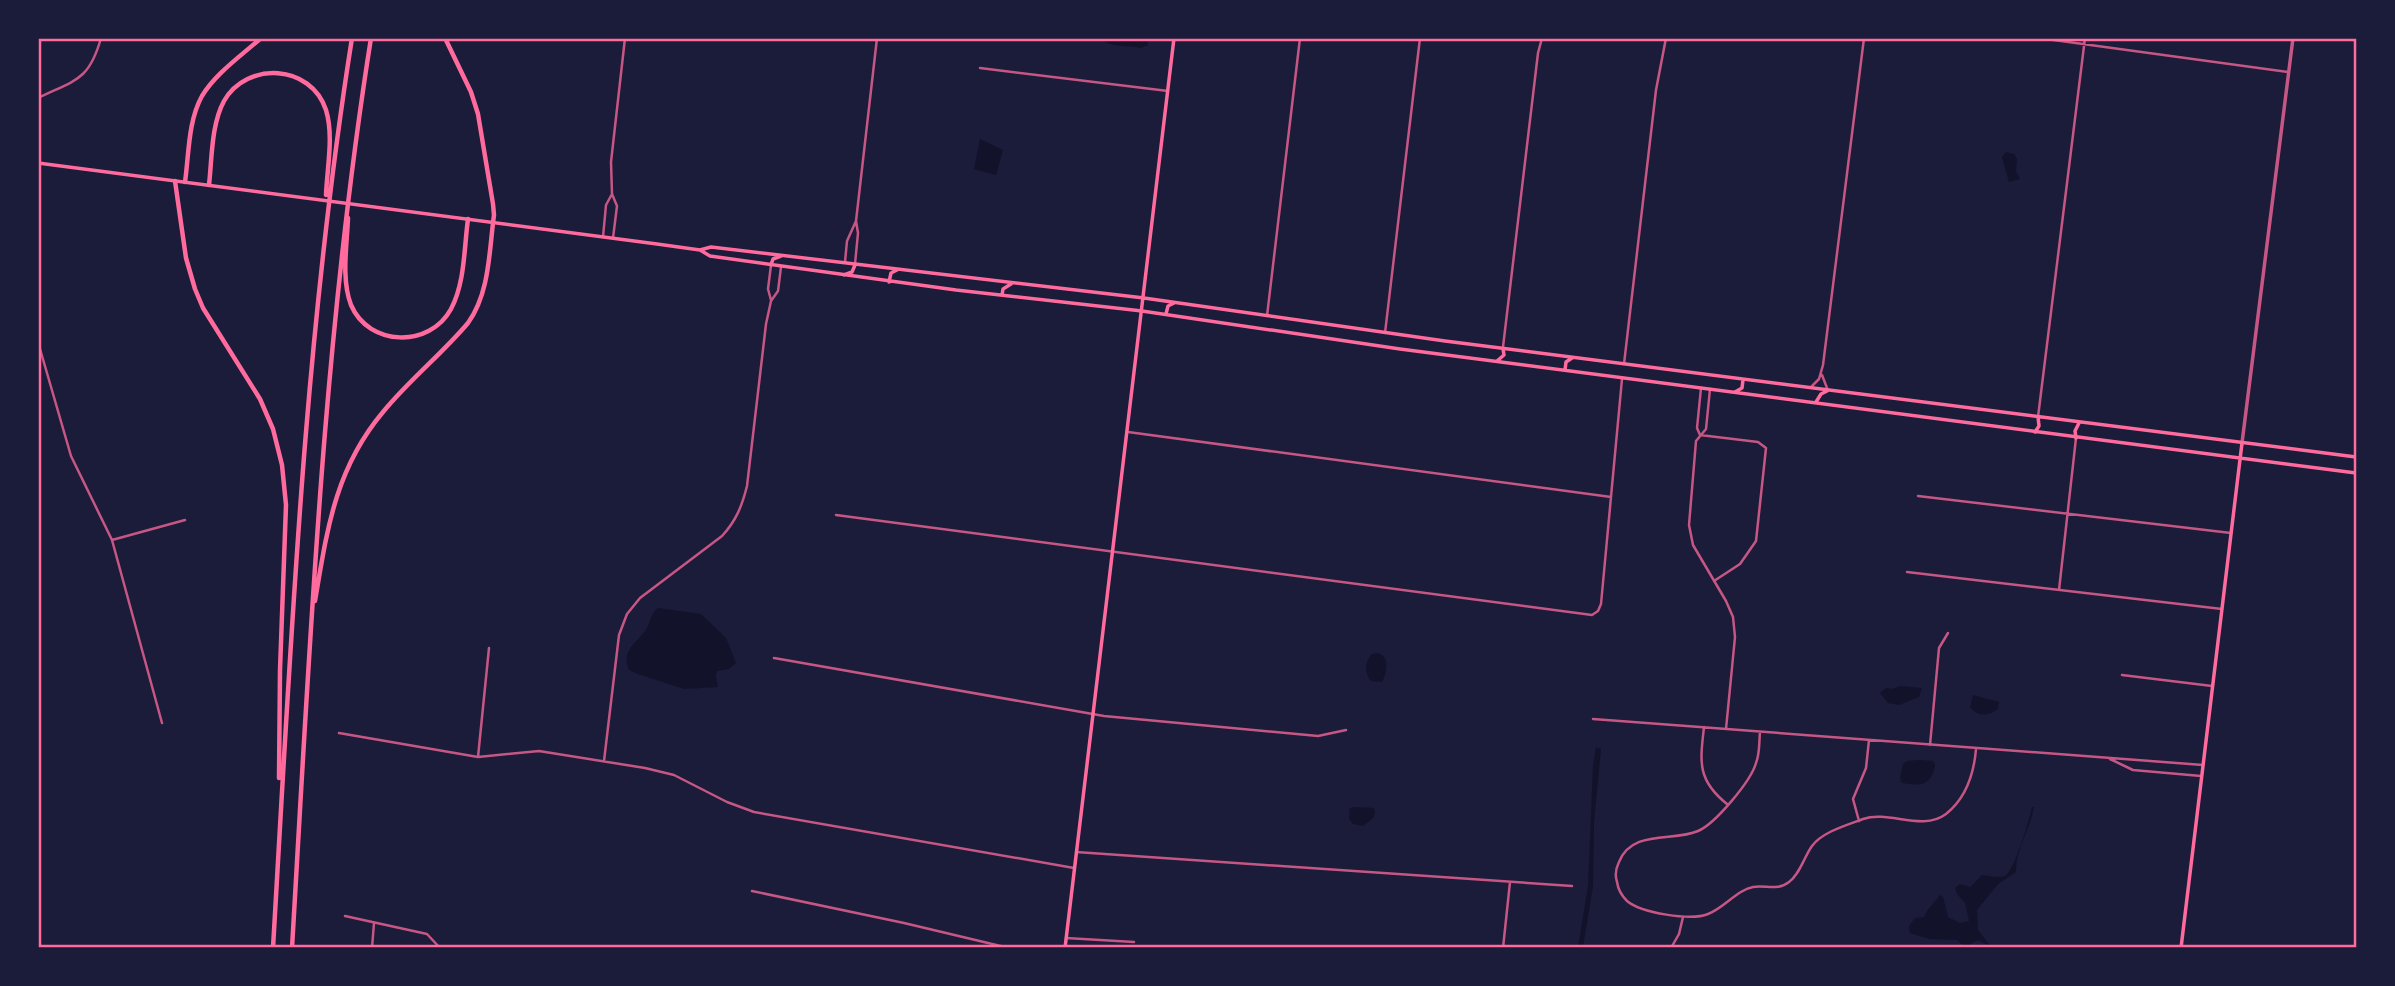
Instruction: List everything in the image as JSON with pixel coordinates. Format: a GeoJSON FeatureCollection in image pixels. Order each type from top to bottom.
{"type":"FeatureCollection","features":[{"type":"Feature","properties":{"kind":"highway"},"geometry":{"type":"LineString","coordinates":[[185,182],[193,119],[203,95],[218,76],[261,38]]}},
{"type":"Feature","properties":{"kind":"highway"},"geometry":{"type":"LineString","coordinates":[[325,224],[352,38]]}},
{"type":"Feature","properties":{"kind":"highway"},"geometry":{"type":"LineString","coordinates":[[292,947],[327,397],[349,190],[371,38]]}},
{"type":"Feature","properties":{"kind":"highway"},"geometry":{"type":"LineString","coordinates":[[311,626],[329,519],[345,472],[361,441],[382,412],[462,330],[481,302],[493,222],[493,204],[478,114],[471,92],[444,38]]}},
{"type":"Feature","properties":{"kind":"highway"},"geometry":{"type":"LineString","coordinates":[[209,185],[217,120],[226,99],[240,83],[265,73],[286,74],[309,85],[321,99],[326,111],[329,135],[325,224],[300,494],[272,947]]}},
{"type":"Feature","properties":{"kind":"highway"},"geometry":{"type":"LineString","coordinates":[[175,181],[186,258],[195,289],[203,308],[260,399],[273,429],[282,466],[286,505],[279,670],[279,825]]}},
{"type":"Feature","properties":{"kind":"highway"},"geometry":{"type":"LineString","coordinates":[[349,190],[349,297],[366,325],[390,337],[404,339],[425,334],[450,312],[460,284],[468,219]]}},
{"type":"Feature","properties":{"kind":"main road"},"geometry":{"type":"LineString","coordinates":[[1065,947],[1174,38]]}},
{"type":"Feature","properties":{"kind":"main road"},"geometry":{"type":"LineString","coordinates":[[38,163],[700,250],[711,247],[1144,298],[1385,333],[2081,422],[2214,445],[2242,443],[2357,457]]}},
{"type":"Feature","properties":{"kind":"main road"},"geometry":{"type":"LineString","coordinates":[[700,250],[710,256],[889,282],[1166,314],[1495,361],[2357,473]]}},
{"type":"Feature","properties":{"kind":"main road"},"geometry":{"type":"LineString","coordinates":[[771,265],[773,259],[784,256]]}},
{"type":"Feature","properties":{"kind":"main road"},"geometry":{"type":"LineString","coordinates":[[842,275],[852,272],[855,265]]}},
{"type":"Feature","properties":{"kind":"main road"},"geometry":{"type":"LineString","coordinates":[[889,282],[891,273],[899,270]]}},
{"type":"Feature","properties":{"kind":"main road"},"geometry":{"type":"LineString","coordinates":[[1002,295],[1004,286],[1013,283]]}},
{"type":"Feature","properties":{"kind":"main road"},"geometry":{"type":"LineString","coordinates":[[1112,307],[1118,302],[1119,295]]}},
{"type":"Feature","properties":{"kind":"main road"},"geometry":{"type":"LineString","coordinates":[[1166,314],[1168,306],[1174,302]]}},
{"type":"Feature","properties":{"kind":"main road"},"geometry":{"type":"LineString","coordinates":[[1257,327],[1267,325],[1267,316]]}},
{"type":"Feature","properties":{"kind":"main road"},"geometry":{"type":"LineString","coordinates":[[1306,335],[1306,328],[1312,323]]}},
{"type":"Feature","properties":{"kind":"main road"},"geometry":{"type":"LineString","coordinates":[[1495,361],[1503,358],[1503,348]]}},
{"type":"Feature","properties":{"kind":"main road"},"geometry":{"type":"LineString","coordinates":[[1565,370],[1566,362],[1574,357]]}},
{"type":"Feature","properties":{"kind":"main road"},"geometry":{"type":"LineString","coordinates":[[1733,392],[1742,388],[1742,380]]}},
{"type":"Feature","properties":{"kind":"main road"},"geometry":{"type":"LineString","coordinates":[[1816,403],[1821,394],[1829,391]]}},
{"type":"Feature","properties":{"kind":"main road"},"geometry":{"type":"LineString","coordinates":[[2033,432],[2039,426],[2038,417]]}},
{"type":"Feature","properties":{"kind":"main road"},"geometry":{"type":"LineString","coordinates":[[2076,438],[2076,427],[2081,422]]}},
{"type":"Feature","properties":{"kind":"main road"},"geometry":{"type":"LineString","coordinates":[[2181,947],[2242,443]]}},
{"type":"Feature","properties":{"kind":"main road"},"geometry":{"type":"LineString","coordinates":[[2208,453],[2214,445]]}},
{"type":"Feature","properties":{"kind":"main road"},"geometry":{"type":"LineString","coordinates":[[2267,460],[2267,453],[2273,447]]}},
{"type":"Feature","properties":{"kind":"street"},"geometry":{"type":"LineString","coordinates":[[38,98],[74,81],[86,72],[92,64],[101,38]]}},
{"type":"Feature","properties":{"kind":"street"},"geometry":{"type":"LineString","coordinates":[[613,238],[617,206],[612,194],[613,144],[625,38]]}},
{"type":"Feature","properties":{"kind":"street"},"geometry":{"type":"LineString","coordinates":[[855,265],[858,233],[856,221],[877,38]]}},
{"type":"Feature","properties":{"kind":"street"},"geometry":{"type":"LineString","coordinates":[[1267,316],[1300,38]]}},
{"type":"Feature","properties":{"kind":"street"},"geometry":{"type":"LineString","coordinates":[[1385,333],[1420,38]]}},
{"type":"Feature","properties":{"kind":"street"},"geometry":{"type":"LineString","coordinates":[[1503,348],[1542,38]]}},
{"type":"Feature","properties":{"kind":"street"},"geometry":{"type":"LineString","coordinates":[[1623,364],[1656,90],[1666,38]]}},
{"type":"Feature","properties":{"kind":"street"},"geometry":{"type":"LineString","coordinates":[[1810,388],[1821,373],[1864,38]]}},
{"type":"Feature","properties":{"kind":"street"},"geometry":{"type":"LineString","coordinates":[[2039,38],[2288,72]]}},
{"type":"Feature","properties":{"kind":"street"},"geometry":{"type":"LineString","coordinates":[[2038,417],[2085,38]]}},
{"type":"Feature","properties":{"kind":"street"},"geometry":{"type":"LineString","coordinates":[[2242,443],[2293,38]]}},
{"type":"Feature","properties":{"kind":"street"},"geometry":{"type":"LineString","coordinates":[[2320,38],[2357,40]]}},
{"type":"Feature","properties":{"kind":"street"},"geometry":{"type":"LineString","coordinates":[[980,68],[1168,91]]}},
{"type":"Feature","properties":{"kind":"street"},"geometry":{"type":"LineString","coordinates":[[603,237],[606,205],[612,194]]}},
{"type":"Feature","properties":{"kind":"street"},"geometry":{"type":"LineString","coordinates":[[844,263],[847,241],[856,221]]}},
{"type":"Feature","properties":{"kind":"street"},"geometry":{"type":"LineString","coordinates":[[604,761],[619,635],[627,614],[639,598],[722,536],[731,527],[740,510],[747,486],[771,301],[768,289],[771,265]]}},
{"type":"Feature","properties":{"kind":"street"},"geometry":{"type":"LineString","coordinates":[[771,301],[778,291],[781,267]]}},
{"type":"Feature","properties":{"kind":"street"},"geometry":{"type":"LineString","coordinates":[[38,342],[71,456],[112,540],[162,723]]}},
{"type":"Feature","properties":{"kind":"street"},"geometry":{"type":"LineString","coordinates":[[1821,373],[1829,391]]}},
{"type":"Feature","properties":{"kind":"street"},"geometry":{"type":"LineString","coordinates":[[836,515],[1589,615],[1596,613],[1601,604],[1622,377]]}},
{"type":"Feature","properties":{"kind":"street"},"geometry":{"type":"LineString","coordinates":[[1700,435],[1697,428],[1701,388]]}},
{"type":"Feature","properties":{"kind":"street"},"geometry":{"type":"LineString","coordinates":[[1710,389],[1706,429],[1696,441],[1689,525],[1693,545],[1731,609],[1735,625],[1726,729]]}},
{"type":"Feature","properties":{"kind":"street"},"geometry":{"type":"LineString","coordinates":[[1128,432],[1611,497]]}},
{"type":"Feature","properties":{"kind":"street"},"geometry":{"type":"LineString","coordinates":[[1700,435],[1758,442],[1766,448],[1756,541],[1740,564],[1714,581]]}},
{"type":"Feature","properties":{"kind":"street"},"geometry":{"type":"LineString","coordinates":[[2059,590],[2076,438]]}},
{"type":"Feature","properties":{"kind":"street"},"geometry":{"type":"LineString","coordinates":[[1918,496],[2231,533]]}},
{"type":"Feature","properties":{"kind":"street"},"geometry":{"type":"LineString","coordinates":[[112,540],[185,520]]}},
{"type":"Feature","properties":{"kind":"street"},"geometry":{"type":"LineString","coordinates":[[1907,572],[2222,609]]}},
{"type":"Feature","properties":{"kind":"street"},"geometry":{"type":"LineString","coordinates":[[1930,745],[1939,648],[1948,633]]}},
{"type":"Feature","properties":{"kind":"street"},"geometry":{"type":"LineString","coordinates":[[478,757],[489,648]]}},
{"type":"Feature","properties":{"kind":"street"},"geometry":{"type":"LineString","coordinates":[[774,658],[1093,714],[1318,736],[1346,730]]}},
{"type":"Feature","properties":{"kind":"street"},"geometry":{"type":"LineString","coordinates":[[2122,675],[2213,686]]}},
{"type":"Feature","properties":{"kind":"street"},"geometry":{"type":"LineString","coordinates":[[1593,719],[2203,765]]}},
{"type":"Feature","properties":{"kind":"street"},"geometry":{"type":"LineString","coordinates":[[1704,727],[1701,761],[1703,775],[1710,789],[1727,804]]}},
{"type":"Feature","properties":{"kind":"street"},"geometry":{"type":"LineString","coordinates":[[1760,732],[1754,770],[1714,820],[1690,834],[1660,836],[1630,846],[1619,860],[1616,872],[1617,883],[1627,901],[1638,908],[1683,917],[1700,917],[1712,913],[1754,887],[1779,887],[1788,883],[1816,841],[1859,821],[1874,817],[1925,821],[1944,815],[1970,780],[1976,748]]}},
{"type":"Feature","properties":{"kind":"street"},"geometry":{"type":"LineString","coordinates":[[339,733],[478,757],[530,751],[604,761],[674,775],[727,802],[754,811],[1074,868]]}},
{"type":"Feature","properties":{"kind":"street"},"geometry":{"type":"LineString","coordinates":[[1859,821],[1853,799],[1866,768],[1869,740]]}},
{"type":"Feature","properties":{"kind":"street"},"geometry":{"type":"LineString","coordinates":[[2110,759],[2133,770],[2202,776]]}},
{"type":"Feature","properties":{"kind":"street"},"geometry":{"type":"LineString","coordinates":[[1076,852],[1572,886]]}},
{"type":"Feature","properties":{"kind":"street"},"geometry":{"type":"LineString","coordinates":[[1503,947],[1510,882]]}},
{"type":"Feature","properties":{"kind":"street"},"geometry":{"type":"LineString","coordinates":[[752,891],[1009,947]]}},
{"type":"Feature","properties":{"kind":"street"},"geometry":{"type":"LineString","coordinates":[[345,916],[427,934],[440,947]]}},
{"type":"Feature","properties":{"kind":"street"},"geometry":{"type":"LineString","coordinates":[[1671,947],[1679,934],[1683,917]]}},
{"type":"Feature","properties":{"kind":"street"},"geometry":{"type":"LineString","coordinates":[[372,947],[374,923]]}},
{"type":"Feature","properties":{"kind":"street"},"geometry":{"type":"LineString","coordinates":[[1066,938],[1134,942]]}},
{"type":"Feature","properties":{"kind":"shaded area"},"geometry":{"type":"Polygon","coordinates":[[[1147,38],[1148,45],[1141,48],[1115,45],[1102,39],[1147,38]]]}},
{"type":"Feature","properties":{"kind":"shaded area"},"geometry":{"type":"Polygon","coordinates":[[[980,139],[1003,150],[996,175],[974,169],[980,139]]]}},
{"type":"Feature","properties":{"kind":"shaded area"},"geometry":{"type":"Polygon","coordinates":[[[2006,152],[2014,154],[2017,159],[2016,171],[2020,179],[2009,182],[2002,157],[2006,152]]]}},
{"type":"Feature","properties":{"kind":"shaded area"},"geometry":{"type":"Polygon","coordinates":[[[658,608],[701,614],[726,638],[736,663],[729,669],[717,671],[718,687],[684,689],[629,670],[629,651],[644,633],[652,614],[658,608]]]}},
{"type":"Feature","properties":{"kind":"shaded area"},"geometry":{"type":"Polygon","coordinates":[[[1378,653],[1386,661],[1382,682],[1371,681],[1366,671],[1372,654],[1378,653]]]}},
{"type":"Feature","properties":{"kind":"shaded area"},"geometry":{"type":"Polygon","coordinates":[[[1886,688],[1922,688],[1919,697],[1899,705],[1888,703],[1880,693],[1886,688]]]}},
{"type":"Feature","properties":{"kind":"shaded area"},"geometry":{"type":"Polygon","coordinates":[[[1973,695],[1999,702],[1998,709],[1987,714],[1976,713],[1970,707],[1973,695]]]}},
{"type":"Feature","properties":{"kind":"shaded area"},"geometry":{"type":"Polygon","coordinates":[[[1596,747],[1601,749],[1594,822],[1593,886],[1583,947],[1578,947],[1588,886],[1596,747]]]}},
{"type":"Feature","properties":{"kind":"shaded area"},"geometry":{"type":"Polygon","coordinates":[[[1919,760],[1933,761],[1935,764],[1931,777],[1920,784],[1902,783],[1900,778],[1903,764],[1919,760]]]}},
{"type":"Feature","properties":{"kind":"shaded area"},"geometry":{"type":"Polygon","coordinates":[[[2032,807],[2032,815],[2018,855],[2016,872],[1998,884],[1977,910],[1978,930],[1991,947],[1978,940],[1965,947],[1957,940],[1929,939],[1910,933],[1909,926],[1915,918],[1924,917],[1940,895],[1943,897],[1948,917],[1960,923],[1969,921],[1965,903],[1955,888],[1960,884],[1970,887],[1982,875],[2003,877],[2009,872],[2032,807]]]}},
{"type":"Feature","properties":{"kind":"shaded area"},"geometry":{"type":"Polygon","coordinates":[[[1350,808],[1374,808],[1373,818],[1363,826],[1353,824],[1349,819],[1350,808]]]}}]}
